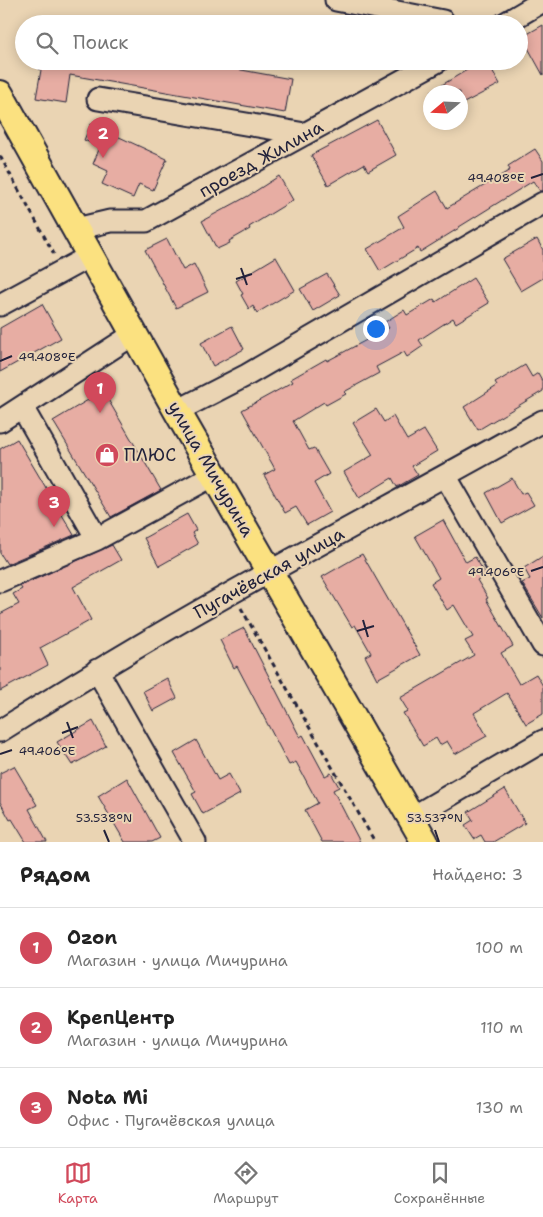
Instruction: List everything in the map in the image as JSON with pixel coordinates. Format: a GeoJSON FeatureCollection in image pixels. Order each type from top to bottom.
{"type":"FeatureCollection","features":[{"type":"Feature","properties":{"kind":"main road","name":"улица Мичурина"},"geometry":{"type":"LineString","coordinates":[[0,94],[177,411],[426,842]]}},
{"type":"Feature","properties":{"kind":"street"},"geometry":{"type":"LineString","coordinates":[[336,0],[412,15]]}},
{"type":"Feature","properties":{"kind":"street"},"geometry":{"type":"LineString","coordinates":[[519,15],[543,1]]}},
{"type":"Feature","properties":{"kind":"street","name":"проезд Жилина"},"geometry":{"type":"LineString","coordinates":[[76,229],[110,221],[146,221],[422,70]]}},
{"type":"Feature","properties":{"kind":"street"},"geometry":{"type":"LineString","coordinates":[[98,99],[305,134]]}},
{"type":"Feature","properties":{"kind":"street"},"geometry":{"type":"LineString","coordinates":[[177,411],[247,374],[543,203]]}},
{"type":"Feature","properties":{"kind":"street"},"geometry":{"type":"LineString","coordinates":[[0,305],[90,256]]}},
{"type":"Feature","properties":{"kind":"street"},"geometry":{"type":"LineString","coordinates":[[0,421],[134,334]]}},
{"type":"Feature","properties":{"kind":"street"},"geometry":{"type":"LineString","coordinates":[[22,407],[97,539]]}},
{"type":"Feature","properties":{"kind":"street","name":"Пугачёвская улица"},"geometry":{"type":"LineString","coordinates":[[0,731],[97,670],[270,571],[446,477],[543,421]]}},
{"type":"Feature","properties":{"kind":"street"},"geometry":{"type":"LineString","coordinates":[[0,581],[97,539],[214,475]]}},
{"type":"Feature","properties":{"kind":"street"},"geometry":{"type":"LineString","coordinates":[[446,477],[543,644]]}},
{"type":"Feature","properties":{"kind":"street"},"geometry":{"type":"LineString","coordinates":[[97,670],[195,842]]}},
{"type":"Feature","properties":{"kind":"street"},"geometry":{"type":"LineString","coordinates":[[411,818],[543,741]]}},
{"type":"Feature","properties":{"kind":"path"},"geometry":{"type":"LineString","coordinates":[[0,156],[63,271]]}},
{"type":"Feature","properties":{"kind":"path"},"geometry":{"type":"LineString","coordinates":[[232,593],[375,842]]}},
{"type":"Feature","properties":{"kind":"building"},"geometry":{"type":"Polygon","coordinates":[[[543,25],[543,75],[528,48],[528,34],[543,25]]]}},
{"type":"Feature","properties":{"kind":"building"},"geometry":{"type":"Polygon","coordinates":[[[41,70],[242,70],[291,79],[285,113],[70,75],[66,103],[36,98],[41,70]]]}},
{"type":"Feature","properties":{"kind":"building"},"geometry":{"type":"Polygon","coordinates":[[[467,70],[492,70],[500,84],[468,101],[468,85],[442,85],[467,70]]]}},
{"type":"Feature","properties":{"kind":"building"},"geometry":{"type":"Polygon","coordinates":[[[377,120],[396,155],[368,171],[364,164],[328,185],[311,155],[377,120]]]}},
{"type":"Feature","properties":{"kind":"building"},"geometry":{"type":"Polygon","coordinates":[[[91,124],[167,159],[153,190],[139,184],[133,198],[102,184],[108,171],[93,164],[100,147],[84,140],[91,124]]]}},
{"type":"Feature","properties":{"kind":"building"},"geometry":{"type":"Polygon","coordinates":[[[535,149],[543,161],[543,191],[540,191],[533,181],[420,252],[418,248],[380,271],[367,249],[404,227],[398,216],[437,191],[447,208],[510,170],[508,166],[535,149]]]}},
{"type":"Feature","properties":{"kind":"building"},"geometry":{"type":"Polygon","coordinates":[[[279,176],[293,200],[249,227],[250,229],[229,241],[230,243],[217,249],[202,221],[248,196],[279,176]]]}},
{"type":"Feature","properties":{"kind":"building"},"geometry":{"type":"Polygon","coordinates":[[[167,239],[183,270],[194,264],[208,292],[176,308],[145,250],[167,239]]]}},
{"type":"Feature","properties":{"kind":"building"},"geometry":{"type":"Polygon","coordinates":[[[537,239],[543,250],[543,278],[521,291],[502,259],[537,239]]]}},
{"type":"Feature","properties":{"kind":"building"},"geometry":{"type":"Polygon","coordinates":[[[276,257],[295,290],[257,313],[253,306],[249,309],[236,281],[276,257]]]}},
{"type":"Feature","properties":{"kind":"building"},"geometry":{"type":"Polygon","coordinates":[[[327,274],[340,295],[313,311],[300,289],[327,274]]]}},
{"type":"Feature","properties":{"kind":"building"},"geometry":{"type":"Polygon","coordinates":[[[473,278],[489,303],[456,323],[453,318],[419,340],[423,346],[407,357],[404,352],[376,367],[379,373],[344,392],[346,394],[326,405],[324,402],[293,421],[309,450],[314,448],[329,474],[314,483],[330,512],[307,525],[296,507],[285,513],[264,475],[275,469],[242,410],[293,382],[291,379],[326,359],[327,361],[389,328],[385,322],[404,310],[407,315],[434,299],[436,302],[473,278]]]}},
{"type":"Feature","properties":{"kind":"building"},"geometry":{"type":"Polygon","coordinates":[[[42,304],[61,338],[0,372],[0,328],[42,304]]]}},
{"type":"Feature","properties":{"kind":"building"},"geometry":{"type":"Polygon","coordinates":[[[232,326],[244,349],[213,366],[201,343],[232,326]]]}},
{"type":"Feature","properties":{"kind":"building"},"geometry":{"type":"Polygon","coordinates":[[[525,365],[532,377],[538,373],[543,382],[543,391],[478,430],[464,407],[497,386],[495,383],[525,365]]]}},
{"type":"Feature","properties":{"kind":"building","name":"ПЛЮС"},"geometry":{"type":"Polygon","coordinates":[[[103,391],[161,490],[111,517],[53,421],[103,391]]]}},
{"type":"Feature","properties":{"kind":"building"},"geometry":{"type":"Polygon","coordinates":[[[376,409],[384,422],[393,416],[407,440],[424,430],[437,451],[412,466],[418,475],[397,487],[392,478],[359,498],[344,472],[373,455],[353,423],[376,409]]]}},
{"type":"Feature","properties":{"kind":"building"},"geometry":{"type":"Polygon","coordinates":[[[17,439],[74,535],[7,564],[0,553],[0,449],[17,439]]]}},
{"type":"Feature","properties":{"kind":"building"},"geometry":{"type":"Polygon","coordinates":[[[512,478],[521,494],[526,492],[534,505],[502,523],[486,493],[512,478]]]}},
{"type":"Feature","properties":{"kind":"building"},"geometry":{"type":"Polygon","coordinates":[[[187,514],[196,530],[192,533],[198,544],[159,566],[144,538],[187,514]]]}},
{"type":"Feature","properties":{"kind":"building"},"geometry":{"type":"Polygon","coordinates":[[[443,520],[466,562],[475,557],[486,575],[477,580],[513,646],[501,653],[519,684],[536,674],[543,686],[543,714],[526,724],[507,693],[474,713],[487,736],[455,754],[447,741],[440,745],[436,738],[423,746],[403,713],[408,711],[400,698],[474,655],[465,641],[473,637],[454,605],[447,610],[431,583],[439,578],[415,536],[443,520]]]}},
{"type":"Feature","properties":{"kind":"building"},"geometry":{"type":"Polygon","coordinates":[[[112,545],[121,560],[73,587],[91,620],[40,648],[48,665],[0,691],[0,614],[19,604],[13,594],[22,589],[20,586],[112,545]]]}},
{"type":"Feature","properties":{"kind":"building"},"geometry":{"type":"Polygon","coordinates":[[[362,554],[420,655],[377,679],[365,656],[371,653],[355,625],[352,627],[322,577],[362,554]]]}},
{"type":"Feature","properties":{"kind":"building"},"geometry":{"type":"Polygon","coordinates":[[[543,556],[543,618],[522,583],[530,579],[524,568],[543,556]]]}},
{"type":"Feature","properties":{"kind":"building"},"geometry":{"type":"Polygon","coordinates":[[[244,628],[300,737],[303,735],[325,776],[331,773],[339,787],[333,790],[360,842],[322,842],[305,810],[318,803],[296,762],[289,765],[237,666],[234,668],[220,640],[244,628]]]}},
{"type":"Feature","properties":{"kind":"building"},"geometry":{"type":"Polygon","coordinates":[[[167,678],[177,698],[153,711],[143,691],[167,678]]]}},
{"type":"Feature","properties":{"kind":"building"},"geometry":{"type":"Polygon","coordinates":[[[93,721],[106,746],[72,765],[57,742],[93,721]]]}},
{"type":"Feature","properties":{"kind":"building"},"geometry":{"type":"Polygon","coordinates":[[[196,740],[218,780],[229,774],[240,794],[203,814],[192,794],[196,792],[174,753],[196,740]]]}},
{"type":"Feature","properties":{"kind":"building"},"geometry":{"type":"Polygon","coordinates":[[[14,766],[37,805],[29,809],[47,842],[26,842],[0,802],[0,773],[14,766]]]}},
{"type":"Feature","properties":{"kind":"building"},"geometry":{"type":"Polygon","coordinates":[[[127,778],[160,838],[152,842],[125,842],[98,796],[127,778]]]}},
{"type":"Feature","properties":{"kind":"building"},"geometry":{"type":"Polygon","coordinates":[[[505,789],[525,823],[493,842],[485,842],[481,835],[474,839],[465,825],[473,820],[468,812],[505,789]]]}},
{"type":"Feature","properties":{"kind":"place","name":"КрепЦентр"},"geometry":{"type":"Point","coordinates":[103,158]}},
{"type":"Feature","properties":{"kind":"place","name":"Ozon"},"geometry":{"type":"Point","coordinates":[100,413]}},
{"type":"Feature","properties":{"kind":"place","name":"ПЛЮС"},"geometry":{"type":"Point","coordinates":[107,455]}},
{"type":"Feature","properties":{"kind":"place","name":"Nota Mi"},"geometry":{"type":"Point","coordinates":[54,527]}}]}
